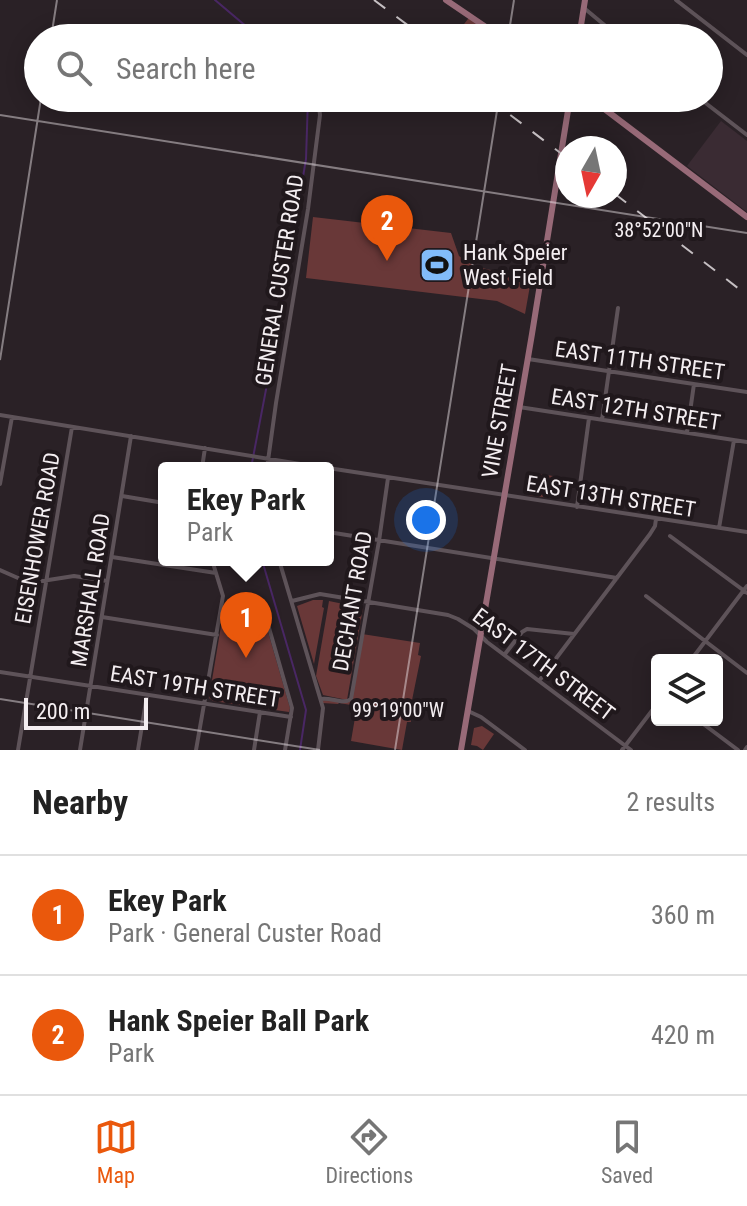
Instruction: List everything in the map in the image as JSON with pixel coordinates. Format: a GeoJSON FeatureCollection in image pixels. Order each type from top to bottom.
{"type":"FeatureCollection","features":[{"type":"Feature","properties":{"kind":"main road"},"geometry":{"type":"LineString","coordinates":[[446,0],[481,24]]}},
{"type":"Feature","properties":{"kind":"main road"},"geometry":{"type":"LineString","coordinates":[[581,24],[585,4]]}},
{"type":"Feature","properties":{"kind":"main road","name":"VINE STREET"},"geometry":{"type":"LineString","coordinates":[[461,750],[568,112]]}},
{"type":"Feature","properties":{"kind":"main road"},"geometry":{"type":"LineString","coordinates":[[608,112],[747,217]]}},
{"type":"Feature","properties":{"kind":"street"},"geometry":{"type":"LineString","coordinates":[[676,0],[707,24]]}},
{"type":"Feature","properties":{"kind":"street"},"geometry":{"type":"LineString","coordinates":[[585,4],[606,24]]}},
{"type":"Feature","properties":{"kind":"street"},"geometry":{"type":"LineString","coordinates":[[723,36],[747,55]]}},
{"type":"Feature","properties":{"kind":"street","name":"GENERAL CUSTER ROAD"},"geometry":{"type":"LineString","coordinates":[[268,462],[310,194],[320,112]]}},
{"type":"Feature","properties":{"kind":"street"},"geometry":{"type":"LineString","coordinates":[[717,112],[747,135]]}},
{"type":"Feature","properties":{"kind":"street"},"geometry":{"type":"LineString","coordinates":[[602,420],[618,308]]}},
{"type":"Feature","properties":{"kind":"street","name":"EAST 11TH STREET"},"geometry":{"type":"LineString","coordinates":[[528,359],[747,392]]}},
{"type":"Feature","properties":{"kind":"street"},"geometry":{"type":"LineString","coordinates":[[687,433],[694,384]]}},
{"type":"Feature","properties":{"kind":"street","name":"EAST 12TH STREET"},"geometry":{"type":"LineString","coordinates":[[519,407],[747,442]]}},
{"type":"Feature","properties":{"kind":"street","name":"EAST 13TH STREET"},"geometry":{"type":"LineString","coordinates":[[0,415],[288,462]]}},
{"type":"Feature","properties":{"kind":"street"},"geometry":{"type":"LineString","coordinates":[[0,484],[12,417]]}},
{"type":"Feature","properties":{"kind":"street"},"geometry":{"type":"LineString","coordinates":[[577,507],[589,418]]}},
{"type":"Feature","properties":{"kind":"street","name":"EISENHOWER ROAD"},"geometry":{"type":"LineString","coordinates":[[18,750],[72,427]]}},
{"type":"Feature","properties":{"kind":"street","name":"MARSHALL ROAD"},"geometry":{"type":"LineString","coordinates":[[80,750],[131,436]]}},
{"type":"Feature","properties":{"kind":"street"},"geometry":{"type":"LineString","coordinates":[[719,528],[734,440]]}},
{"type":"Feature","properties":{"kind":"street"},"geometry":{"type":"LineString","coordinates":[[203,462],[205,448]]}},
{"type":"Feature","properties":{"kind":"street","name":"EAST 13TH STREET"},"geometry":{"type":"LineString","coordinates":[[334,469],[747,532]]}},
{"type":"Feature","properties":{"kind":"street","name":"DECHANT ROAD"},"geometry":{"type":"LineString","coordinates":[[321,699],[346,702],[351,699],[388,478]]}},
{"type":"Feature","properties":{"kind":"street"},"geometry":{"type":"LineString","coordinates":[[122,496],[158,502]]}},
{"type":"Feature","properties":{"kind":"street"},"geometry":{"type":"LineString","coordinates":[[539,681],[654,530],[656,519]]}},
{"type":"Feature","properties":{"kind":"street"},"geometry":{"type":"LineString","coordinates":[[334,533],[617,578]]}},
{"type":"Feature","properties":{"kind":"street"},"geometry":{"type":"LineString","coordinates":[[670,536],[746,589],[695,654]]}},
{"type":"Feature","properties":{"kind":"street"},"geometry":{"type":"LineString","coordinates":[[112,557],[158,564]]}},
{"type":"Feature","properties":{"kind":"street"},"geometry":{"type":"LineString","coordinates":[[170,566],[216,573]]}},
{"type":"Feature","properties":{"kind":"street"},"geometry":{"type":"LineString","coordinates":[[196,750],[223,596],[214,566]]}},
{"type":"Feature","properties":{"kind":"street"},"geometry":{"type":"LineString","coordinates":[[281,566],[321,699],[323,716],[318,750]]}},
{"type":"Feature","properties":{"kind":"street"},"geometry":{"type":"LineString","coordinates":[[0,570],[18,578],[46,581],[74,576],[108,581]]}},
{"type":"Feature","properties":{"kind":"street","name":"EAST 17TH STREET"},"geometry":{"type":"LineString","coordinates":[[292,601],[320,594],[454,617],[474,629],[624,748],[631,750]]}},
{"type":"Feature","properties":{"kind":"street"},"geometry":{"type":"LineString","coordinates":[[646,596],[747,673]]}},
{"type":"Feature","properties":{"kind":"street"},"geometry":{"type":"LineString","coordinates":[[221,607],[265,614],[292,708],[285,750]]}},
{"type":"Feature","properties":{"kind":"street"},"geometry":{"type":"LineString","coordinates":[[102,617],[217,635]]}},
{"type":"Feature","properties":{"kind":"street"},"geometry":{"type":"LineString","coordinates":[[504,655],[527,629],[574,634]]}},
{"type":"Feature","properties":{"kind":"street","name":"EAST 19TH STREET"},"geometry":{"type":"LineString","coordinates":[[0,672],[291,717]]}},
{"type":"Feature","properties":{"kind":"street"},"geometry":{"type":"LineString","coordinates":[[138,750],[147,695]]}},
{"type":"Feature","properties":{"kind":"street"},"geometry":{"type":"LineString","coordinates":[[468,711],[525,750]]}},
{"type":"Feature","properties":{"kind":"street"},"geometry":{"type":"LineString","coordinates":[[254,750],[260,712]]}},
{"type":"Feature","properties":{"kind":"street"},"geometry":{"type":"LineString","coordinates":[[624,748],[651,712]]}},
{"type":"Feature","properties":{"kind":"street"},"geometry":{"type":"LineString","coordinates":[[706,726],[738,750]]}},
{"type":"Feature","properties":{"kind":"shaded area"},"geometry":{"type":"Polygon","coordinates":[[[471,15],[483,24],[464,24],[471,15]]]}},
{"type":"Feature","properties":{"kind":"shaded area"},"geometry":{"type":"Polygon","coordinates":[[[721,121],[747,141],[747,212],[687,166],[721,121]]]}},
{"type":"Feature","properties":{"kind":"shaded area"},"geometry":{"type":"Polygon","coordinates":[[[313,217],[451,233],[459,256],[474,266],[531,280],[525,314],[497,301],[306,278],[313,217]]]}},
{"type":"Feature","properties":{"kind":"shaded area"},"geometry":{"type":"Polygon","coordinates":[[[532,473],[553,476],[550,498],[528,495],[532,473]]]}},
{"type":"Feature","properties":{"kind":"shaded area"},"geometry":{"type":"Polygon","coordinates":[[[323,600],[324,608],[314,664],[297,606],[323,600]]]}},
{"type":"Feature","properties":{"kind":"shaded area"},"geometry":{"type":"Polygon","coordinates":[[[329,601],[363,608],[347,700],[323,695],[316,676],[329,601]]]}},
{"type":"Feature","properties":{"kind":"shaded area"},"geometry":{"type":"Polygon","coordinates":[[[227,611],[264,618],[289,712],[209,698],[223,614],[227,611]]]}},
{"type":"Feature","properties":{"kind":"shaded area"},"geometry":{"type":"Polygon","coordinates":[[[362,634],[420,643],[418,655],[421,656],[410,710],[411,722],[407,722],[402,750],[351,741],[357,706],[322,703],[321,700],[349,701],[362,634]]]}},
{"type":"Feature","properties":{"kind":"shaded area"},"geometry":{"type":"Polygon","coordinates":[[[482,726],[494,734],[483,750],[471,745],[474,728],[482,726]]]}},
{"type":"Feature","properties":{"kind":"waterway"},"geometry":{"type":"LineString","coordinates":[[215,0],[243,24]]}},
{"type":"Feature","properties":{"kind":"waterway"},"geometry":{"type":"LineString","coordinates":[[252,462],[306,159],[308,112]]}},
{"type":"Feature","properties":{"kind":"waterway"},"geometry":{"type":"LineString","coordinates":[[264,566],[306,710],[300,750]]}},
{"type":"Feature","properties":{"kind":"railway"},"geometry":{"type":"LineString","coordinates":[[374,0],[406,24]]}},
{"type":"Feature","properties":{"kind":"railway"},"geometry":{"type":"LineString","coordinates":[[506,112],[555,149]]}},
{"type":"Feature","properties":{"kind":"railway"},"geometry":{"type":"LineString","coordinates":[[627,203],[747,295]]}},
{"type":"Feature","properties":{"kind":"place","name":"Hank Speier Ball Park"},"geometry":{"type":"Point","coordinates":[387,261]}},
{"type":"Feature","properties":{"kind":"place","name":"Hank Speier West Field"},"geometry":{"type":"Point","coordinates":[437,265]}},
{"type":"Feature","properties":{"kind":"place","name":"Ekey Park"},"geometry":{"type":"Point","coordinates":[246,658]}}]}
